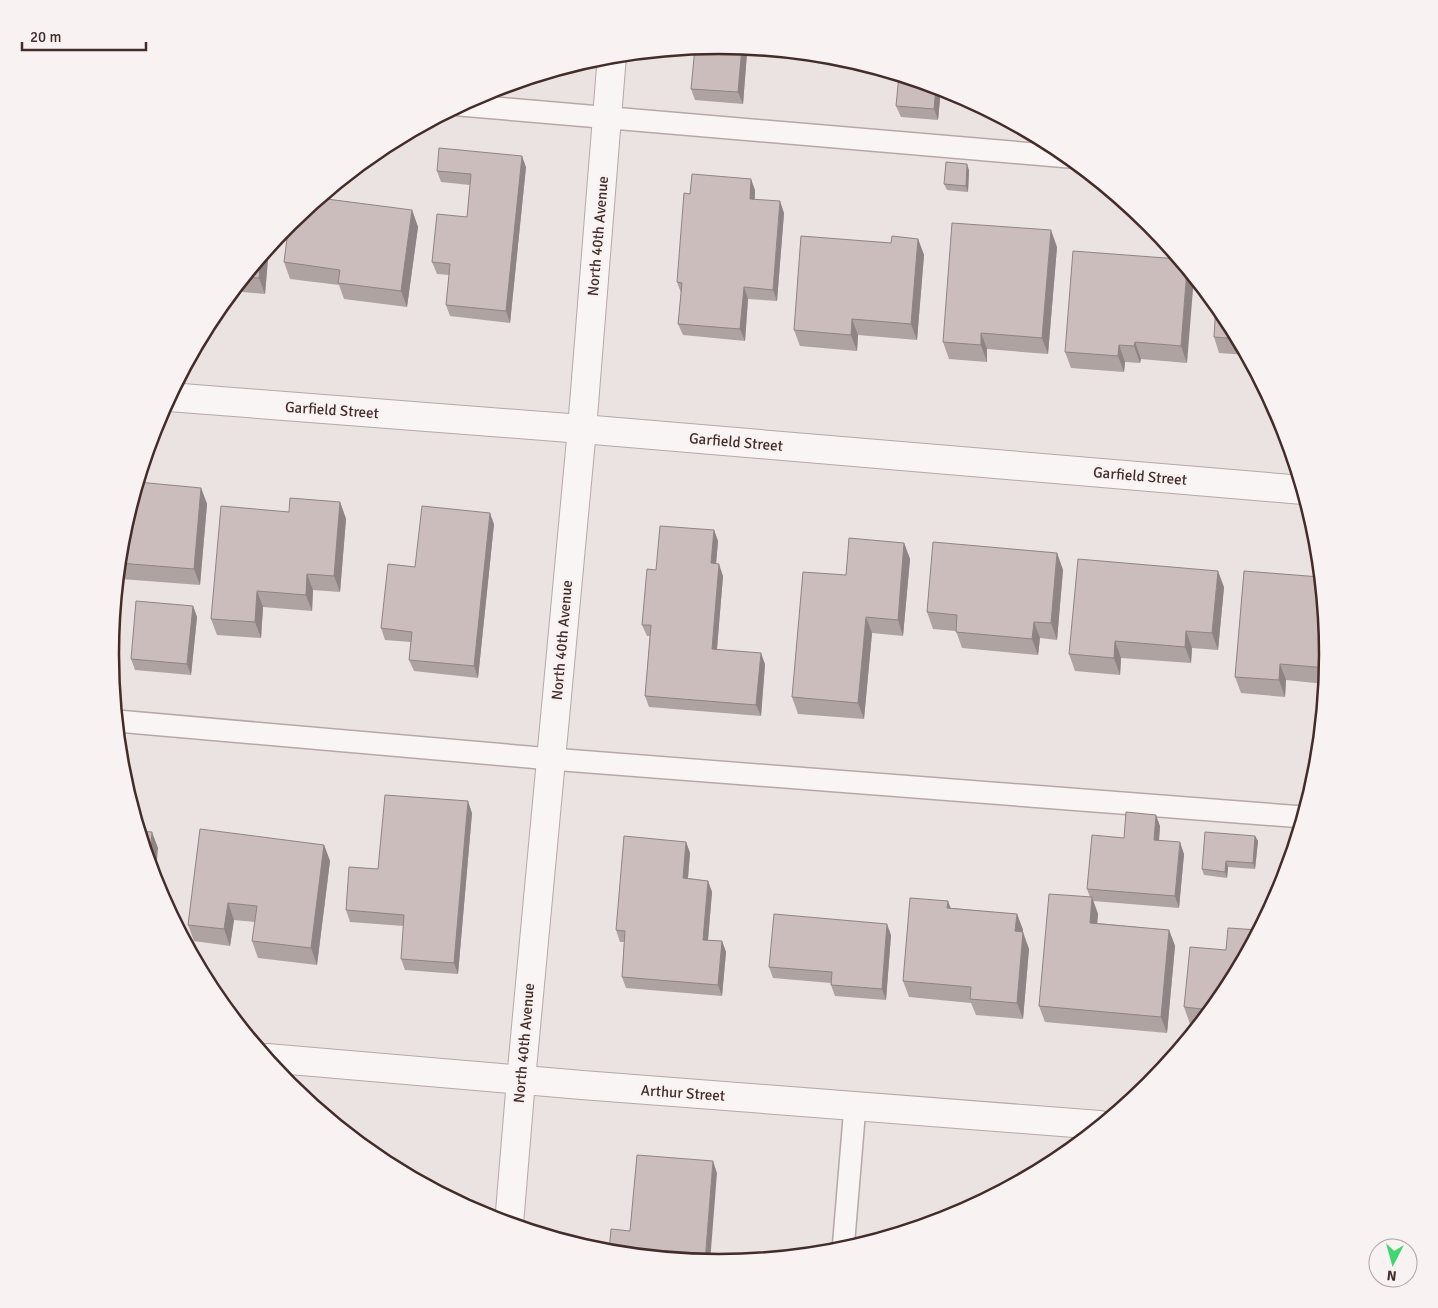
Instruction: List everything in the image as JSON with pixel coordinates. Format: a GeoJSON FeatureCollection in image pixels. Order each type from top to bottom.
{"type":"FeatureCollection","features":[{"type":"Feature","properties":{"kind":"street","name":"North 40th Avenue"},"geometry":{"type":"LineString","coordinates":[[510,1216],[520,1080],[582,429],[611,64]]}},
{"type":"Feature","properties":{"kind":"street","name":"Garfield Street"},"geometry":{"type":"LineString","coordinates":[[177,398],[582,429],[1296,489]]}},
{"type":"Feature","properties":{"kind":"street","name":"Arthur Street"},"geometry":{"type":"LineString","coordinates":[[277,1059],[1090,1125]]}},
{"type":"Feature","properties":{"kind":"lane"},"geometry":{"type":"LineString","coordinates":[[474,106],[1053,156]]}},
{"type":"Feature","properties":{"kind":"lane"},"geometry":{"type":"LineString","coordinates":[[123,722],[551,759],[1297,817]]}},
{"type":"Feature","properties":{"kind":"lane"},"geometry":{"type":"LineString","coordinates":[[844,1241],[855,1106]]}},
{"type":"Feature","properties":{"kind":"building"},"geometry":{"type":"Polygon","coordinates":[[[694,55],[741,55],[738,92],[691,89],[694,55]]]}},
{"type":"Feature","properties":{"kind":"building"},"geometry":{"type":"Polygon","coordinates":[[[898,82],[935,94],[934,109],[896,106],[898,82]]]}},
{"type":"Feature","properties":{"kind":"building"},"geometry":{"type":"Polygon","coordinates":[[[439,148],[522,156],[506,311],[446,305],[450,264],[432,262],[437,214],[467,217],[471,174],[437,171],[439,148]]]}},
{"type":"Feature","properties":{"kind":"building"},"geometry":{"type":"Polygon","coordinates":[[[946,162],[967,164],[966,186],[944,184],[946,162]]]}},
{"type":"Feature","properties":{"kind":"building"},"geometry":{"type":"Polygon","coordinates":[[[692,174],[751,179],[750,199],[780,201],[773,290],[744,287],[740,329],[678,324],[682,283],[677,282],[684,193],[690,194],[692,174]]]}},
{"type":"Feature","properties":{"kind":"building"},"geometry":{"type":"Polygon","coordinates":[[[328,199],[412,210],[401,291],[338,283],[340,270],[284,262],[287,238],[328,199]]]}},
{"type":"Feature","properties":{"kind":"building"},"geometry":{"type":"Polygon","coordinates":[[[952,223],[1051,230],[1042,338],[981,333],[981,345],[943,342],[952,223]]]}},
{"type":"Feature","properties":{"kind":"building"},"geometry":{"type":"Polygon","coordinates":[[[801,236],[891,243],[892,236],[918,239],[911,324],[852,319],[851,335],[794,330],[801,236]]]}},
{"type":"Feature","properties":{"kind":"building"},"geometry":{"type":"Polygon","coordinates":[[[1073,251],[1170,258],[1186,278],[1181,346],[1135,342],[1134,346],[1119,345],[1118,356],[1065,352],[1073,251]]]}},
{"type":"Feature","properties":{"kind":"building"},"geometry":{"type":"Polygon","coordinates":[[[260,268],[259,278],[252,278],[260,268]]]}},
{"type":"Feature","properties":{"kind":"building"},"geometry":{"type":"Polygon","coordinates":[[[1215,317],[1229,338],[1214,337],[1215,317]]]}},
{"type":"Feature","properties":{"kind":"building"},"geometry":{"type":"Polygon","coordinates":[[[144,483],[201,488],[194,569],[126,564],[130,537],[144,483]]]}},
{"type":"Feature","properties":{"kind":"building"},"geometry":{"type":"Polygon","coordinates":[[[290,498],[340,502],[334,576],[307,574],[306,595],[257,591],[255,622],[211,619],[221,506],[289,512],[290,498]]]}},
{"type":"Feature","properties":{"kind":"building"},"geometry":{"type":"Polygon","coordinates":[[[422,506],[490,513],[474,666],[409,660],[412,632],[381,628],[388,564],[415,567],[422,506]]]}},
{"type":"Feature","properties":{"kind":"building"},"geometry":{"type":"Polygon","coordinates":[[[660,526],[714,530],[711,563],[719,564],[712,649],[761,653],[756,705],[645,696],[651,625],[642,625],[647,569],[656,570],[660,526]]]}},
{"type":"Feature","properties":{"kind":"building"},"geometry":{"type":"Polygon","coordinates":[[[849,538],[904,543],[898,620],[866,617],[858,703],[792,697],[803,572],[846,575],[849,538]]]}},
{"type":"Feature","properties":{"kind":"building"},"geometry":{"type":"Polygon","coordinates":[[[933,542],[1057,553],[1051,623],[1034,622],[1032,639],[956,632],[957,615],[927,612],[933,542]]]}},
{"type":"Feature","properties":{"kind":"building"},"geometry":{"type":"Polygon","coordinates":[[[1078,559],[1218,571],[1212,633],[1186,631],[1185,647],[1115,641],[1114,658],[1069,654],[1078,559]]]}},
{"type":"Feature","properties":{"kind":"building"},"geometry":{"type":"Polygon","coordinates":[[[1244,571],[1314,577],[1318,615],[1319,667],[1280,664],[1279,680],[1235,677],[1244,571]]]}},
{"type":"Feature","properties":{"kind":"building"},"geometry":{"type":"Polygon","coordinates":[[[136,601],[193,606],[187,664],[131,659],[136,601]]]}},
{"type":"Feature","properties":{"kind":"building"},"geometry":{"type":"Polygon","coordinates":[[[385,795],[468,801],[454,963],[401,959],[404,915],[346,910],[349,867],[378,869],[385,795]]]}},
{"type":"Feature","properties":{"kind":"building"},"geometry":{"type":"Polygon","coordinates":[[[1126,812],[1156,815],[1154,840],[1180,842],[1175,896],[1087,889],[1092,835],[1124,838],[1126,812]]]}},
{"type":"Feature","properties":{"kind":"building"},"geometry":{"type":"Polygon","coordinates":[[[200,829],[324,845],[311,948],[252,941],[257,906],[228,903],[224,929],[188,925],[200,829]]]}},
{"type":"Feature","properties":{"kind":"building"},"geometry":{"type":"Polygon","coordinates":[[[146,832],[152,832],[151,846],[146,832]]]}},
{"type":"Feature","properties":{"kind":"building"},"geometry":{"type":"Polygon","coordinates":[[[1205,832],[1255,836],[1253,863],[1226,861],[1225,872],[1202,869],[1205,832]]]}},
{"type":"Feature","properties":{"kind":"building"},"geometry":{"type":"Polygon","coordinates":[[[624,836],[686,842],[683,878],[708,881],[703,940],[722,941],[718,985],[622,977],[625,931],[616,930],[624,836]]]}},
{"type":"Feature","properties":{"kind":"building"},"geometry":{"type":"Polygon","coordinates":[[[1049,894],[1092,897],[1090,923],[1169,930],[1161,1017],[1039,1006],[1049,894]]]}},
{"type":"Feature","properties":{"kind":"building"},"geometry":{"type":"Polygon","coordinates":[[[910,898],[948,901],[947,908],[1017,914],[1015,931],[1023,932],[1017,1003],[970,999],[971,987],[903,981],[910,898]]]}},
{"type":"Feature","properties":{"kind":"building"},"geometry":{"type":"Polygon","coordinates":[[[774,914],[887,924],[882,989],[831,985],[832,972],[769,967],[774,914]]]}},
{"type":"Feature","properties":{"kind":"building"},"geometry":{"type":"Polygon","coordinates":[[[1228,928],[1252,930],[1239,954],[1202,1009],[1184,1007],[1190,947],[1226,950],[1228,928]]]}},
{"type":"Feature","properties":{"kind":"building"},"geometry":{"type":"Polygon","coordinates":[[[637,1155],[713,1161],[706,1254],[680,1253],[610,1244],[611,1229],[630,1231],[637,1155]]]}}]}
